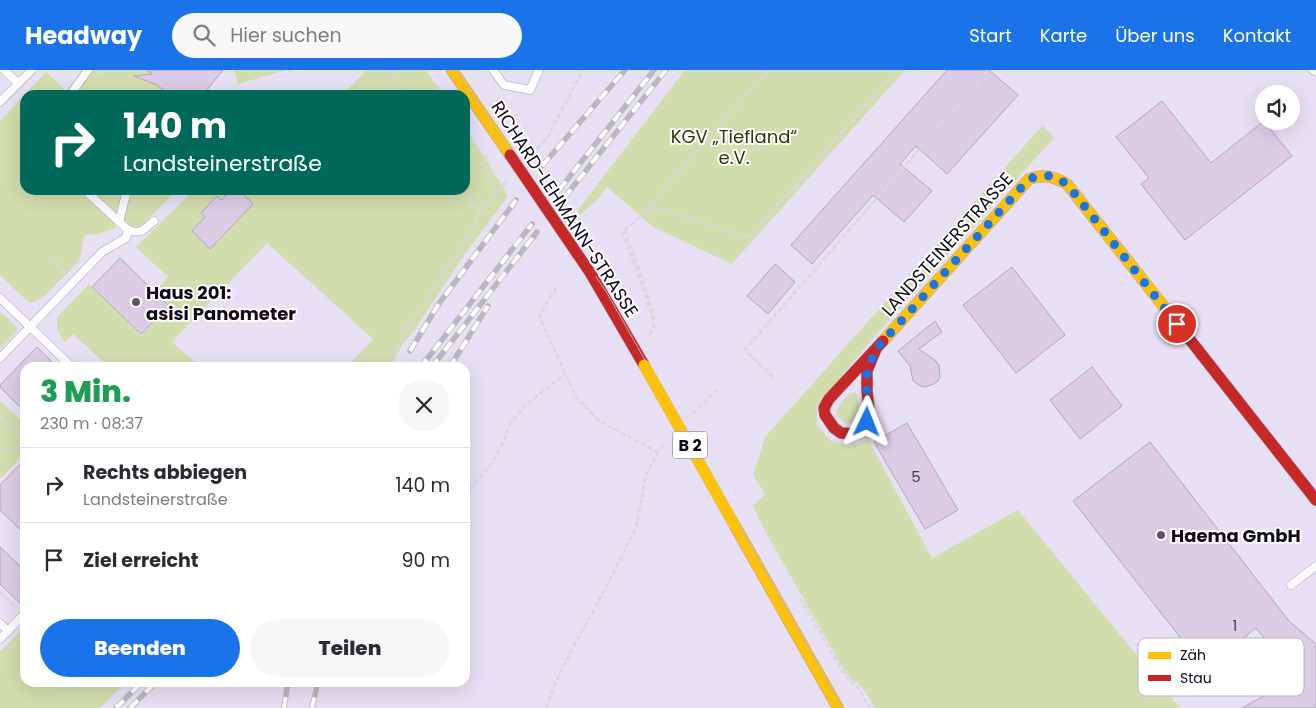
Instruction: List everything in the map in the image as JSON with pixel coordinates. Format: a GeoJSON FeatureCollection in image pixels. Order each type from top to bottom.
{"type":"FeatureCollection","features":[{"type":"Feature","properties":{"kind":"street","name":"RICHARD-LEHMANN-STRASSE"},"geometry":{"type":"LineString","coordinates":[[452,70],[465,90]]}},
{"type":"Feature","properties":{"kind":"street","name":"RICHARD-LEHMANN-STRASSE"},"geometry":{"type":"LineString","coordinates":[[470,97],[591,274],[838,708]]}},
{"type":"Feature","properties":{"kind":"street","name":"LANDSTEINERSTRASSE"},"geometry":{"type":"LineString","coordinates":[[876,349],[867,371],[867,391],[870,410],[867,422],[855,434],[841,433],[834,428],[825,415],[824,408],[838,388],[876,349],[1029,179],[1041,175],[1053,176],[1067,184],[1316,500]]}},
{"type":"Feature","properties":{"kind":"lane"},"geometry":{"type":"LineString","coordinates":[[4,70],[18,83]]}},
{"type":"Feature","properties":{"kind":"lane"},"geometry":{"type":"LineString","coordinates":[[0,102],[32,70]]}},
{"type":"Feature","properties":{"kind":"lane"},"geometry":{"type":"LineString","coordinates":[[74,90],[88,70]]}},
{"type":"Feature","properties":{"kind":"lane"},"geometry":{"type":"LineString","coordinates":[[493,70],[504,85],[530,90],[539,70]]}},
{"type":"Feature","properties":{"kind":"lane"},"geometry":{"type":"LineString","coordinates":[[90,195],[128,230],[141,232],[154,221]]}},
{"type":"Feature","properties":{"kind":"lane"},"geometry":{"type":"LineString","coordinates":[[119,222],[126,195]]}},
{"type":"Feature","properties":{"kind":"lane"},"geometry":{"type":"LineString","coordinates":[[0,358],[102,252],[126,238],[128,230]]}},
{"type":"Feature","properties":{"kind":"lane"},"geometry":{"type":"LineString","coordinates":[[0,298],[67,362]]}},
{"type":"Feature","properties":{"kind":"lane"},"geometry":{"type":"LineString","coordinates":[[1291,585],[1316,566]]}},
{"type":"Feature","properties":{"kind":"lane"},"geometry":{"type":"LineString","coordinates":[[0,639],[20,618]]}},
{"type":"Feature","properties":{"kind":"lane"},"geometry":{"type":"LineString","coordinates":[[0,623],[8,631]]}},
{"type":"Feature","properties":{"kind":"path"},"geometry":{"type":"LineString","coordinates":[[98,70],[104,76]]}},
{"type":"Feature","properties":{"kind":"path"},"geometry":{"type":"LineString","coordinates":[[390,70],[403,90]]}},
{"type":"Feature","properties":{"kind":"path"},"geometry":{"type":"LineString","coordinates":[[547,138],[583,70]]}},
{"type":"Feature","properties":{"kind":"path"},"geometry":{"type":"LineString","coordinates":[[651,334],[654,327],[646,297],[622,232],[642,216],[655,198],[768,70]]}},
{"type":"Feature","properties":{"kind":"path"},"geometry":{"type":"LineString","coordinates":[[651,206],[750,237],[896,70]]}},
{"type":"Feature","properties":{"kind":"path"},"geometry":{"type":"LineString","coordinates":[[773,376],[745,350],[988,70]]}},
{"type":"Feature","properties":{"kind":"path"},"geometry":{"type":"LineString","coordinates":[[389,362],[409,325],[468,238],[479,213],[497,191],[481,164]]}},
{"type":"Feature","properties":{"kind":"path"},"geometry":{"type":"LineString","coordinates":[[468,195],[479,213]]}},
{"type":"Feature","properties":{"kind":"path"},"geometry":{"type":"LineString","coordinates":[[50,257],[75,281]]}},
{"type":"Feature","properties":{"kind":"path"},"geometry":{"type":"LineString","coordinates":[[556,288],[539,316],[576,397],[599,421],[658,452]]}},
{"type":"Feature","properties":{"kind":"path"},"geometry":{"type":"LineString","coordinates":[[470,490],[490,466],[502,445],[511,422],[526,405],[565,374]]}},
{"type":"Feature","properties":{"kind":"path"},"geometry":{"type":"LineString","coordinates":[[690,417],[716,390]]}},
{"type":"Feature","properties":{"kind":"path"},"geometry":{"type":"LineString","coordinates":[[0,416],[20,435]]}},
{"type":"Feature","properties":{"kind":"path"},"geometry":{"type":"LineString","coordinates":[[546,708],[561,670],[636,528],[646,475],[658,452],[671,438]]}},
{"type":"Feature","properties":{"kind":"path"},"geometry":{"type":"LineString","coordinates":[[0,452],[20,447]]}},
{"type":"Feature","properties":{"kind":"path"},"geometry":{"type":"LineString","coordinates":[[0,592],[20,610]]}},
{"type":"Feature","properties":{"kind":"path"},"geometry":{"type":"LineString","coordinates":[[800,597],[848,680],[857,686],[870,708]]}},
{"type":"Feature","properties":{"kind":"green space"},"geometry":{"type":"Polygon","coordinates":[[[82,70],[163,70],[170,90],[67,90],[82,70]]]}},
{"type":"Feature","properties":{"kind":"green space"},"geometry":{"type":"Polygon","coordinates":[[[234,70],[287,70],[238,84],[234,70]]]}},
{"type":"Feature","properties":{"kind":"green space"},"geometry":{"type":"Polygon","coordinates":[[[366,70],[426,70],[440,90],[348,90],[366,70]]]}},
{"type":"Feature","properties":{"kind":"green space","name":"KGV „Tiefland“ e.V."},"geometry":{"type":"Polygon","coordinates":[[[685,70],[905,70],[732,264],[653,227],[607,187],[597,200],[580,215],[577,211],[685,70]]]}},
{"type":"Feature","properties":{"kind":"green space"},"geometry":{"type":"Polygon","coordinates":[[[46,72],[64,89],[63,90],[29,90],[46,72]]]}},
{"type":"Feature","properties":{"kind":"green space"},"geometry":{"type":"Polygon","coordinates":[[[20,100],[20,195],[172,195],[139,228],[122,224],[98,234],[85,235],[79,261],[42,298],[31,303],[0,275],[0,121],[20,100]]]}},
{"type":"Feature","properties":{"kind":"green space"},"geometry":{"type":"Polygon","coordinates":[[[1043,125],[1054,138],[874,337],[817,406],[817,425],[830,440],[851,447],[868,439],[932,558],[1018,510],[1138,657],[1138,696],[1170,696],[1180,708],[875,708],[864,690],[844,670],[765,531],[753,506],[765,494],[753,475],[765,437],[1043,125]]]}},
{"type":"Feature","properties":{"kind":"green space"},"geometry":{"type":"Polygon","coordinates":[[[470,135],[508,196],[463,257],[403,344],[393,362],[352,362],[373,339],[267,243],[172,342],[194,362],[104,362],[73,334],[65,342],[57,330],[57,317],[89,284],[141,335],[169,306],[155,292],[168,277],[136,247],[189,195],[470,195],[470,135]]]}},
{"type":"Feature","properties":{"kind":"green space"},"geometry":{"type":"Polygon","coordinates":[[[1,312],[17,327],[16,332],[0,349],[0,314],[1,312]]]}},
{"type":"Feature","properties":{"kind":"green space"},"geometry":{"type":"Polygon","coordinates":[[[854,392],[857,394],[859,414],[854,422],[846,424],[836,416],[837,412],[842,402],[854,392]]]}},
{"type":"Feature","properties":{"kind":"green space"},"geometry":{"type":"Polygon","coordinates":[[[0,401],[20,419],[20,458],[0,479],[0,401]]]}},
{"type":"Feature","properties":{"kind":"green space"},"geometry":{"type":"Polygon","coordinates":[[[20,631],[20,687],[121,687],[100,708],[0,708],[0,652],[20,631]]]}},
{"type":"Feature","properties":{"kind":"building"},"geometry":{"type":"Polygon","coordinates":[[[147,70],[223,70],[207,90],[164,90],[157,85],[134,76],[152,74],[147,70]]]}},
{"type":"Feature","properties":{"kind":"building"},"geometry":{"type":"Polygon","coordinates":[[[947,70],[989,70],[1018,95],[947,174],[916,146],[900,164],[932,191],[904,222],[873,195],[812,264],[791,245],[947,70]]]}},
{"type":"Feature","properties":{"kind":"building"},"geometry":{"type":"Polygon","coordinates":[[[1162,101],[1211,163],[1255,128],[1255,130],[1271,130],[1292,156],[1185,240],[1141,184],[1149,178],[1116,137],[1162,101]]]}},
{"type":"Feature","properties":{"kind":"building"},"geometry":{"type":"Polygon","coordinates":[[[226,195],[244,195],[253,204],[210,249],[192,231],[205,217],[201,213],[217,196],[221,200],[226,195]]]}},
{"type":"Feature","properties":{"kind":"building","name":"Haus 201: asisi Panometer"},"geometry":{"type":"Polygon","coordinates":[[[120,258],[169,306],[141,334],[92,287],[120,258]]]}},
{"type":"Feature","properties":{"kind":"building"},"geometry":{"type":"Polygon","coordinates":[[[775,264],[795,282],[768,314],[747,296],[775,264]]]}},
{"type":"Feature","properties":{"kind":"building"},"geometry":{"type":"Polygon","coordinates":[[[1012,267],[1065,335],[1016,373],[963,305],[1012,267]]]}},
{"type":"Feature","properties":{"kind":"building"},"geometry":{"type":"Polygon","coordinates":[[[935,321],[942,332],[919,349],[936,361],[939,366],[940,376],[934,384],[925,387],[913,381],[910,366],[898,351],[935,321]]]}},
{"type":"Feature","properties":{"kind":"building"},"geometry":{"type":"Polygon","coordinates":[[[37,347],[52,362],[22,362],[37,347]]]}},
{"type":"Feature","properties":{"kind":"building"},"geometry":{"type":"Polygon","coordinates":[[[20,364],[20,407],[0,387],[20,364]]]}},
{"type":"Feature","properties":{"kind":"building"},"geometry":{"type":"Polygon","coordinates":[[[1092,367],[1122,406],[1080,439],[1050,400],[1092,367]]]}},
{"type":"Feature","properties":{"kind":"building"},"geometry":{"type":"Polygon","coordinates":[[[907,423],[958,510],[925,529],[874,442],[907,423]]]}},
{"type":"Feature","properties":{"kind":"building","name":"Haema GmbH"},"geometry":{"type":"Polygon","coordinates":[[[1150,442],[1289,621],[1316,644],[1316,708],[1242,708],[1264,696],[1304,696],[1304,638],[1264,638],[1256,628],[1244,638],[1181,638],[1073,501],[1150,442]]]}},
{"type":"Feature","properties":{"kind":"building"},"geometry":{"type":"Polygon","coordinates":[[[20,464],[20,529],[0,510],[0,485],[20,464]]]}},
{"type":"Feature","properties":{"kind":"building"},"geometry":{"type":"Polygon","coordinates":[[[0,547],[20,566],[20,603],[0,584],[0,547]]]}},
{"type":"Feature","properties":{"kind":"tram line"},"geometry":{"type":"LineString","coordinates":[[455,70],[469,90]]}},
{"type":"Feature","properties":{"kind":"tram line"},"geometry":{"type":"LineString","coordinates":[[470,92],[607,293],[842,708]]}},
{"type":"Feature","properties":{"kind":"railway"},"geometry":{"type":"LineString","coordinates":[[542,166],[625,70]]}},
{"type":"Feature","properties":{"kind":"railway"},"geometry":{"type":"LineString","coordinates":[[559,190],[654,70]]}},
{"type":"Feature","properties":{"kind":"railway"},"geometry":{"type":"LineString","coordinates":[[564,198],[666,70]]}},
{"type":"Feature","properties":{"kind":"railway"},"geometry":{"type":"LineString","coordinates":[[410,351],[438,305],[516,200]]}},
{"type":"Feature","properties":{"kind":"railway"},"geometry":{"type":"LineString","coordinates":[[425,362],[532,224]]}},
{"type":"Feature","properties":{"kind":"railway"},"geometry":{"type":"LineString","coordinates":[[436,362],[537,232]]}},
{"type":"Feature","properties":{"kind":"railway"},"geometry":{"type":"LineString","coordinates":[[453,362],[488,306]]}},
{"type":"Feature","properties":{"kind":"railway"},"geometry":{"type":"LineString","coordinates":[[116,708],[137,687]]}},
{"type":"Feature","properties":{"kind":"railway"},"geometry":{"type":"LineString","coordinates":[[130,708],[151,687]]}},
{"type":"Feature","properties":{"kind":"railway"},"geometry":{"type":"LineString","coordinates":[[284,708],[287,687]]}},
{"type":"Feature","properties":{"kind":"railway"},"geometry":{"type":"LineString","coordinates":[[312,708],[317,687]]}},
{"type":"Feature","properties":{"kind":"traffic: slow"},"geometry":{"type":"LineString","coordinates":[[452,70],[466,90]]}},
{"type":"Feature","properties":{"kind":"traffic: slow"},"geometry":{"type":"LineString","coordinates":[[470,96],[510,155]]}},
{"type":"Feature","properties":{"kind":"traffic: slow"},"geometry":{"type":"LineString","coordinates":[[883,341],[1029,179],[1044,176],[1067,184],[1176,322]]}},
{"type":"Feature","properties":{"kind":"traffic: slow"},"geometry":{"type":"LineString","coordinates":[[644,365],[735,526]]}},
{"type":"Feature","properties":{"kind":"traffic: slow"},"geometry":{"type":"LineString","coordinates":[[735,526],[838,708]]}},
{"type":"Feature","properties":{"kind":"traffic: jam"},"geometry":{"type":"LineString","coordinates":[[510,155],[591,274]]}},
{"type":"Feature","properties":{"kind":"traffic: jam"},"geometry":{"type":"LineString","coordinates":[[591,274],[644,365]]}},
{"type":"Feature","properties":{"kind":"traffic: jam"},"geometry":{"type":"LineString","coordinates":[[1176,322],[1316,500]]}},
{"type":"Feature","properties":{"kind":"traffic: jam"},"geometry":{"type":"LineString","coordinates":[[876,349],[867,371],[869,410],[867,422],[855,434],[841,433],[834,428],[825,415],[824,408],[829,399],[883,341]]}},
{"type":"Feature","properties":{"kind":"place","name":"Haus 201: asisi Panometer"},"geometry":{"type":"Point","coordinates":[136,302]}},
{"type":"Feature","properties":{"kind":"place","name":"Haema GmbH"},"geometry":{"type":"Point","coordinates":[1161,535]}},
{"type":"Feature","properties":{"kind":"route"},"geometry":{"type":"LineString","coordinates":[[867,422],[870,410],[867,391],[867,371],[876,349],[1029,179],[1041,175],[1053,176],[1067,184],[1177,324]]}}]}
